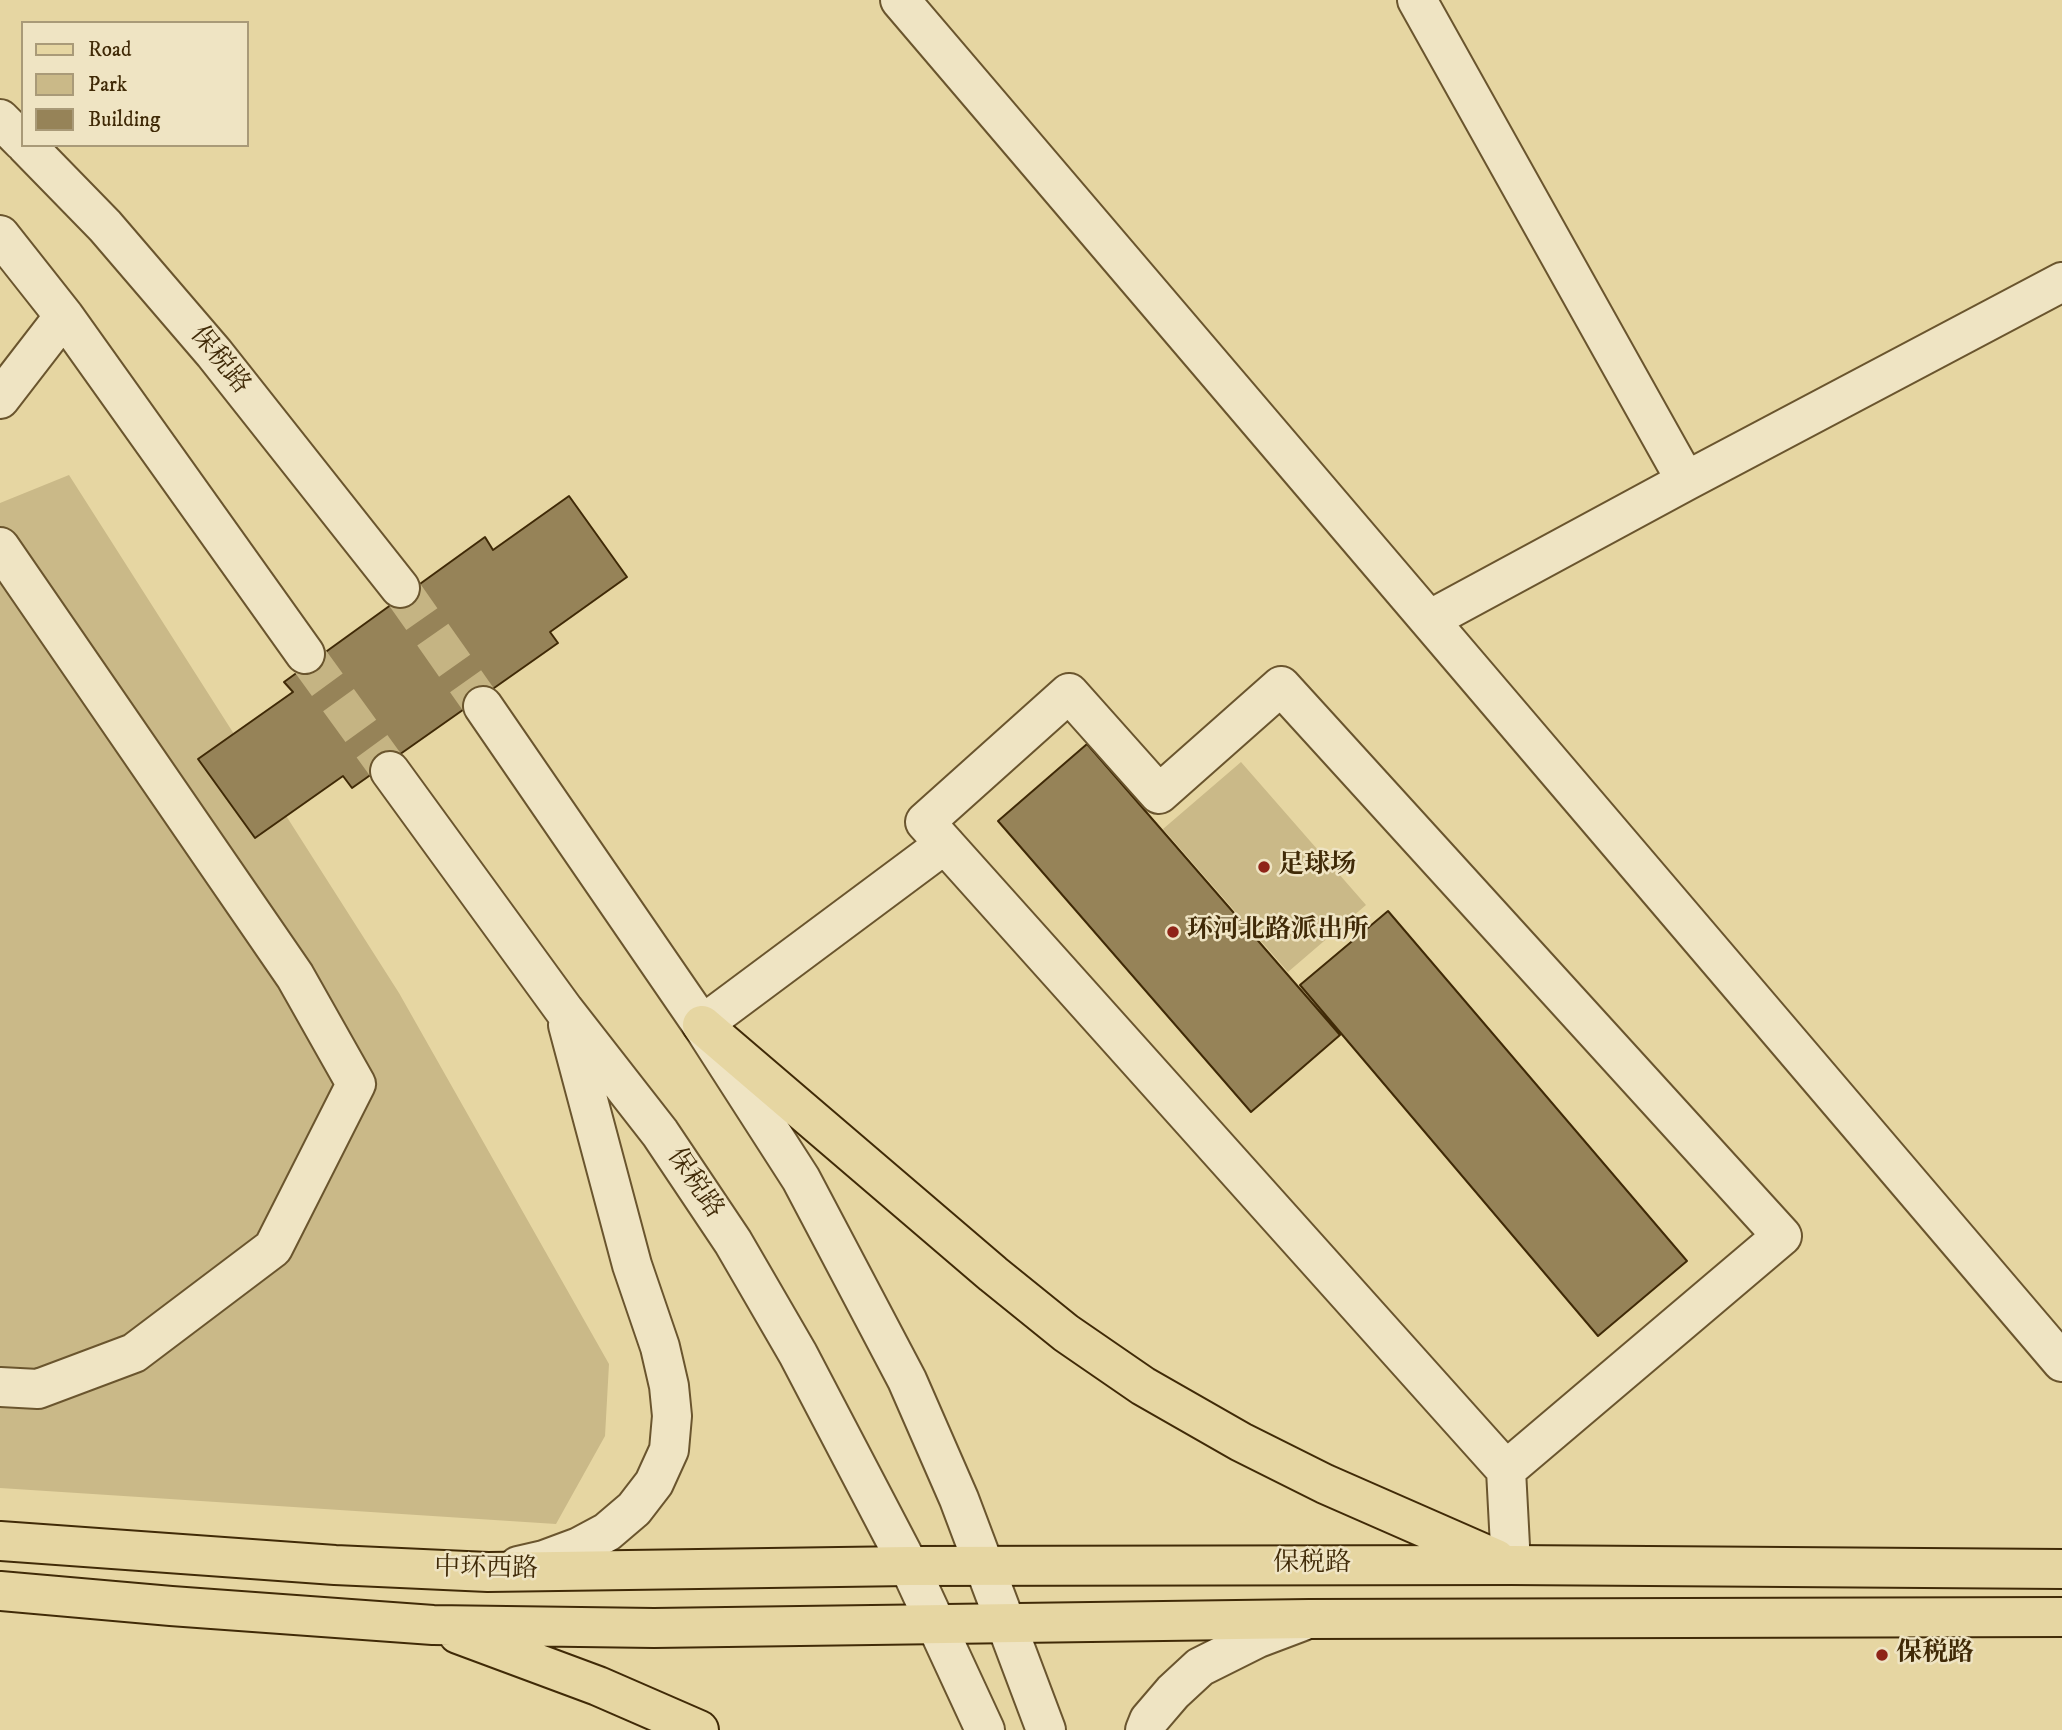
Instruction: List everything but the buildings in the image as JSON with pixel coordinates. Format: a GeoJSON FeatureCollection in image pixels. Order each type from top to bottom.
{"type":"FeatureCollection","features":[{"type":"Feature","properties":{"kind":"main road"},"geometry":{"type":"LineString","coordinates":[[702,1025],[993,1274],[1066,1333],[1143,1386],[1241,1442],[1325,1484],[1511,1565]]}},
{"type":"Feature","properties":{"kind":"main road","name":"中环西路"},"geometry":{"type":"LineString","coordinates":[[0,1541],[322,1564],[488,1572],[909,1566]]}},
{"type":"Feature","properties":{"kind":"main road","name":"保税路"},"geometry":{"type":"LineString","coordinates":[[909,1566],[1511,1565],[2062,1569]]}},
{"type":"Feature","properties":{"kind":"main road","name":"中环西路"},"geometry":{"type":"LineString","coordinates":[[0,1591],[433,1625],[667,1628],[1004,1622]]}},
{"type":"Feature","properties":{"kind":"main road","name":"保税路"},"geometry":{"type":"LineString","coordinates":[[1004,1622],[2062,1617]]}},
{"type":"Feature","properties":{"kind":"main road"},"geometry":{"type":"LineString","coordinates":[[433,1625],[598,1686],[699,1730]]}},
{"type":"Feature","properties":{"kind":"street"},"geometry":{"type":"LineString","coordinates":[[900,0],[2062,1362]]}},
{"type":"Feature","properties":{"kind":"street"},"geometry":{"type":"LineString","coordinates":[[1417,0],[1686,481]]}},
{"type":"Feature","properties":{"kind":"street","name":"保税路"},"geometry":{"type":"LineString","coordinates":[[0,119],[21,141]]}},
{"type":"Feature","properties":{"kind":"street","name":"保税路"},"geometry":{"type":"LineString","coordinates":[[27,147],[105,226],[214,354],[400,588]]}},
{"type":"Feature","properties":{"kind":"street"},"geometry":{"type":"LineString","coordinates":[[0,235],[64,316],[305,654]]}},
{"type":"Feature","properties":{"kind":"street"},"geometry":{"type":"LineString","coordinates":[[1429,620],[2062,282]]}},
{"type":"Feature","properties":{"kind":"street"},"geometry":{"type":"LineString","coordinates":[[0,399],[64,316]]}},
{"type":"Feature","properties":{"kind":"street"},"geometry":{"type":"LineString","coordinates":[[0,547],[295,976],[356,1084],[273,1248],[134,1353],[38,1389],[0,1387]]}},
{"type":"Feature","properties":{"kind":"street"},"geometry":{"type":"LineString","coordinates":[[1506,1471],[1782,1236],[1281,686],[1160,794],[1069,693],[925,822],[1506,1471],[1511,1565]]}},
{"type":"Feature","properties":{"kind":"street"},"geometry":{"type":"LineString","coordinates":[[483,706],[702,1025],[801,1179],[907,1380],[959,1499],[1046,1730]]}},
{"type":"Feature","properties":{"kind":"street","name":"保税路"},"geometry":{"type":"LineString","coordinates":[[390,771],[564,1010],[660,1133],[733,1241],[798,1354],[909,1566]]}},
{"type":"Feature","properties":{"kind":"street"},"geometry":{"type":"LineString","coordinates":[[702,1025],[945,844]]}},
{"type":"Feature","properties":{"kind":"street"},"geometry":{"type":"LineString","coordinates":[[488,1572],[544,1560],[579,1547],[607,1532],[634,1509],[654,1483],[669,1450],[672,1416],[669,1386],[660,1347],[632,1265],[564,1010]]}},
{"type":"Feature","properties":{"kind":"street"},"geometry":{"type":"LineString","coordinates":[[909,1566],[985,1730]]}},
{"type":"Feature","properties":{"kind":"street"},"geometry":{"type":"LineString","coordinates":[[1145,1730],[1149,1720],[1173,1692],[1200,1667],[1258,1637],[1309,1619]]}},
{"type":"Feature","properties":{"kind":"green space"},"geometry":{"type":"Polygon","coordinates":[[[69,475],[399,993],[609,1364],[605,1436],[556,1524],[0,1488],[0,503],[69,475]]]}},
{"type":"Feature","properties":{"kind":"green space","name":"足球场"},"geometry":{"type":"Polygon","coordinates":[[[1241,762],[1366,905],[1288,972],[1163,829],[1241,762]]]}},
{"type":"Feature","properties":{"kind":"tunnel"},"geometry":{"type":"LineString","coordinates":[[400,588],[483,706]]}},
{"type":"Feature","properties":{"kind":"tunnel"},"geometry":{"type":"LineString","coordinates":[[305,654],[390,771]]}},
{"type":"Feature","properties":{"kind":"place","name":"足球场"},"geometry":{"type":"Point","coordinates":[1264,867]}},
{"type":"Feature","properties":{"kind":"place","name":"环河北路派出所"},"geometry":{"type":"Point","coordinates":[1173,932]}},
{"type":"Feature","properties":{"kind":"place","name":"保税路"},"geometry":{"type":"Point","coordinates":[1882,1655]}}]}
